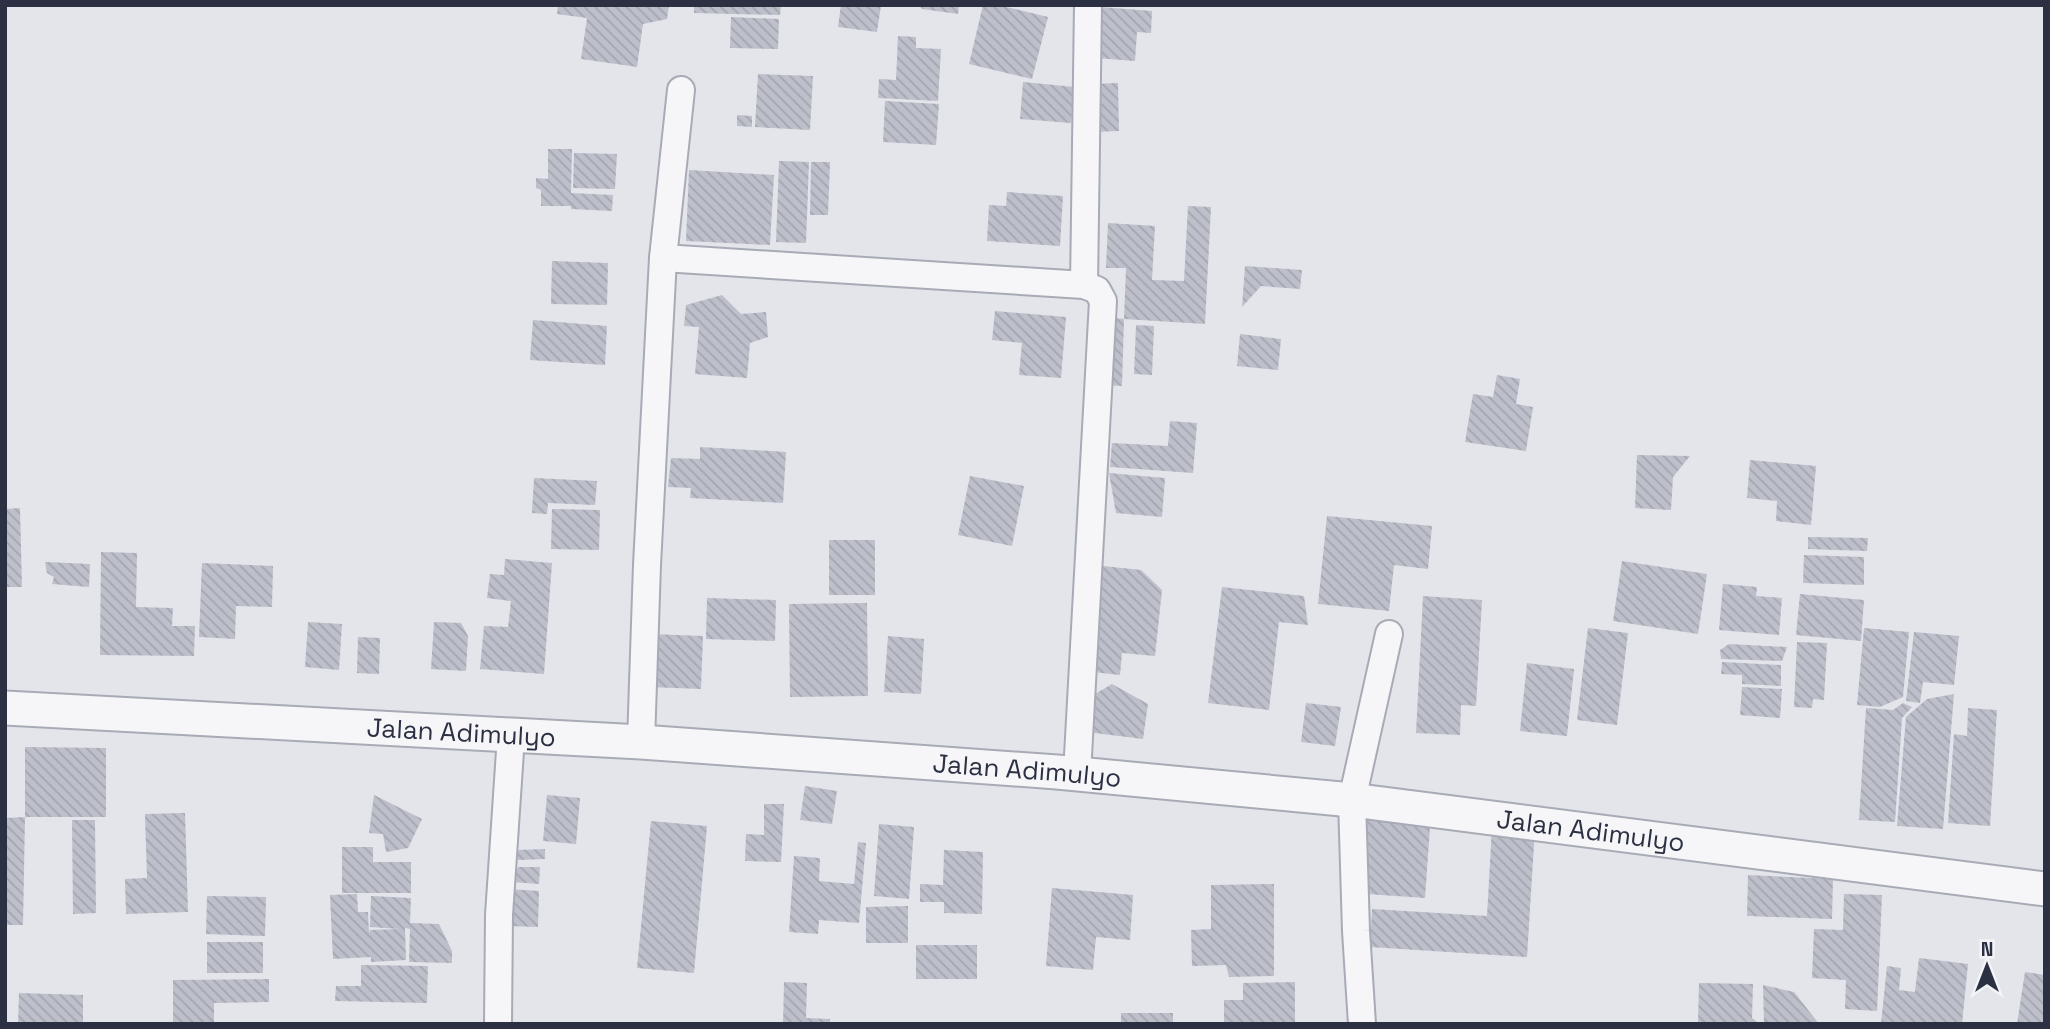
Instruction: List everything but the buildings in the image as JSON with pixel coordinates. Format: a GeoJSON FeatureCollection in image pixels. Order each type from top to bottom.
{"type":"FeatureCollection","features":[{"type":"Feature","properties":{"kind":"street"},"geometry":{"type":"LineString","coordinates":[[1084,285],[1088,5]]}},
{"type":"Feature","properties":{"kind":"street"},"geometry":{"type":"LineString","coordinates":[[641,741],[663,258],[681,90]]}},
{"type":"Feature","properties":{"kind":"street"},"geometry":{"type":"LineString","coordinates":[[663,258],[1084,285],[1097,290],[1103,301],[1077,774]]}},
{"type":"Feature","properties":{"kind":"street"},"geometry":{"type":"LineString","coordinates":[[1362,1024],[1352,800],[1389,634]]}},
{"type":"Feature","properties":{"kind":"street","name":"Jalan Adimulyo"},"geometry":{"type":"LineString","coordinates":[[5,708],[641,741],[1077,774],[1352,800],[2045,889]]}},
{"type":"Feature","properties":{"kind":"street"},"geometry":{"type":"LineString","coordinates":[[498,1024],[499,915],[511,736]]}}]}
